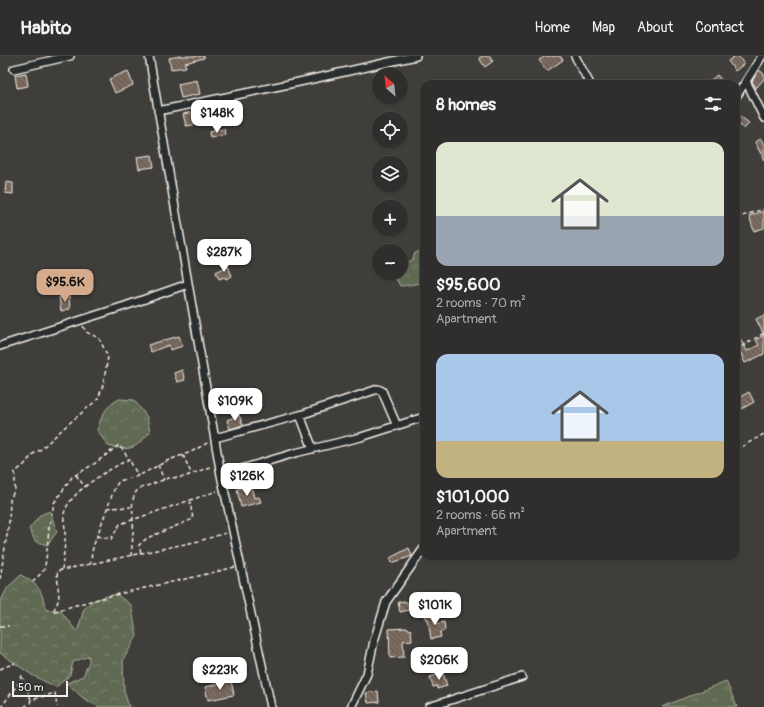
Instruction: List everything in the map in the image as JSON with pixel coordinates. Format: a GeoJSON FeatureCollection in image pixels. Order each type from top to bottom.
{"type":"FeatureCollection","features":[{"type":"Feature","properties":{"kind":"street"},"geometry":{"type":"LineString","coordinates":[[14,69],[70,56]]}},
{"type":"Feature","properties":{"kind":"street"},"geometry":{"type":"LineString","coordinates":[[148,56],[221,475],[271,707]]}},
{"type":"Feature","properties":{"kind":"street"},"geometry":{"type":"LineString","coordinates":[[158,111],[416,56]]}},
{"type":"Feature","properties":{"kind":"street"},"geometry":{"type":"LineString","coordinates":[[575,56],[588,80]]}},
{"type":"Feature","properties":{"kind":"street"},"geometry":{"type":"LineString","coordinates":[[740,91],[762,56]]}},
{"type":"Feature","properties":{"kind":"street"},"geometry":{"type":"LineString","coordinates":[[746,81],[764,118]]}},
{"type":"Feature","properties":{"kind":"street"},"geometry":{"type":"LineString","coordinates":[[0,346],[80,321],[188,284]]}},
{"type":"Feature","properties":{"kind":"street"},"geometry":{"type":"LineString","coordinates":[[215,438],[300,414],[379,389],[382,391],[397,426]]}},
{"type":"Feature","properties":{"kind":"street"},"geometry":{"type":"LineString","coordinates":[[300,414],[313,449]]}},
{"type":"Feature","properties":{"kind":"street"},"geometry":{"type":"LineString","coordinates":[[221,475],[420,418]]}},
{"type":"Feature","properties":{"kind":"street"},"geometry":{"type":"LineString","coordinates":[[351,707],[367,674],[374,641],[386,602],[420,554]]}},
{"type":"Feature","properties":{"kind":"street"},"geometry":{"type":"LineString","coordinates":[[429,707],[522,677]]}},
{"type":"Feature","properties":{"kind":"path"},"geometry":{"type":"LineString","coordinates":[[740,217],[764,209]]}},
{"type":"Feature","properties":{"kind":"path"},"geometry":{"type":"LineString","coordinates":[[0,579],[9,522],[10,500],[15,489],[15,472],[24,465],[33,454],[40,450],[66,426],[98,400],[103,385],[108,357],[98,338],[86,332],[80,321]]}},
{"type":"Feature","properties":{"kind":"path"},"geometry":{"type":"LineString","coordinates":[[740,347],[764,332]]}},
{"type":"Feature","properties":{"kind":"path"},"geometry":{"type":"LineString","coordinates":[[740,448],[764,434]]}},
{"type":"Feature","properties":{"kind":"path"},"geometry":{"type":"LineString","coordinates":[[90,565],[93,547],[115,487],[119,481],[138,476],[169,460],[191,452],[215,438]]}},
{"type":"Feature","properties":{"kind":"path"},"geometry":{"type":"LineString","coordinates":[[33,582],[44,570],[54,503],[72,477],[94,464],[119,445],[129,459],[138,476]]}},
{"type":"Feature","properties":{"kind":"path"},"geometry":{"type":"LineString","coordinates":[[183,455],[191,474]]}},
{"type":"Feature","properties":{"kind":"path"},"geometry":{"type":"LineString","coordinates":[[62,570],[65,531],[63,515],[69,502],[85,487],[129,459]]}},
{"type":"Feature","properties":{"kind":"path"},"geometry":{"type":"LineString","coordinates":[[131,556],[133,521],[132,507],[135,494],[138,489],[164,480],[191,474],[219,463]]}},
{"type":"Feature","properties":{"kind":"path"},"geometry":{"type":"LineString","coordinates":[[158,465],[164,480]]}},
{"type":"Feature","properties":{"kind":"path"},"geometry":{"type":"LineString","coordinates":[[76,475],[85,487]]}},
{"type":"Feature","properties":{"kind":"path"},"geometry":{"type":"LineString","coordinates":[[97,536],[111,539],[120,524],[190,502],[224,489]]}},
{"type":"Feature","properties":{"kind":"path"},"geometry":{"type":"LineString","coordinates":[[141,553],[139,545],[148,538],[193,519],[190,502]]}},
{"type":"Feature","properties":{"kind":"path"},"geometry":{"type":"LineString","coordinates":[[107,508],[132,507]]}},
{"type":"Feature","properties":{"kind":"path"},"geometry":{"type":"LineString","coordinates":[[233,531],[199,541],[57,572],[59,599],[53,612],[103,597],[240,566]]}},
{"type":"Feature","properties":{"kind":"path"},"geometry":{"type":"LineString","coordinates":[[0,626],[9,626]]}},
{"type":"Feature","properties":{"kind":"path"},"geometry":{"type":"LineString","coordinates":[[0,669],[15,663]]}},
{"type":"Feature","properties":{"kind":"path"},"geometry":{"type":"LineString","coordinates":[[2,707],[18,684],[23,673]]}},
{"type":"Feature","properties":{"kind":"path"},"geometry":{"type":"LineString","coordinates":[[22,677],[24,678],[31,700],[30,703],[24,707]]}},
{"type":"Feature","properties":{"kind":"path"},"geometry":{"type":"LineString","coordinates":[[31,700],[55,693],[57,707]]}},
{"type":"Feature","properties":{"kind":"path"},"geometry":{"type":"LineString","coordinates":[[30,703],[32,707]]}},
{"type":"Feature","properties":{"kind":"green space"},"geometry":{"type":"Polygon","coordinates":[[[420,251],[420,283],[400,286],[397,280],[408,280],[408,262],[413,259],[415,253],[420,251]]]}},
{"type":"Feature","properties":{"kind":"green space"},"geometry":{"type":"Polygon","coordinates":[[[119,399],[134,400],[147,417],[150,432],[132,448],[127,449],[108,446],[97,430],[104,412],[119,399]]]}},
{"type":"Feature","properties":{"kind":"green space"},"geometry":{"type":"Polygon","coordinates":[[[50,511],[57,532],[47,545],[35,541],[29,529],[40,515],[50,511]]]}},
{"type":"Feature","properties":{"kind":"green space"},"geometry":{"type":"Polygon","coordinates":[[[21,575],[36,585],[39,589],[43,597],[46,610],[60,610],[77,632],[84,609],[94,600],[116,594],[131,605],[137,636],[123,660],[124,691],[129,707],[99,707],[83,698],[67,683],[83,676],[89,662],[89,656],[73,662],[70,675],[56,687],[32,675],[0,653],[0,602],[8,587],[21,575]]]}},
{"type":"Feature","properties":{"kind":"green space"},"geometry":{"type":"Polygon","coordinates":[[[726,681],[737,707],[662,707],[726,681]]]}},
{"type":"Feature","properties":{"kind":"building"},"geometry":{"type":"Polygon","coordinates":[[[181,56],[204,56],[204,58],[185,63],[186,67],[171,69],[169,58],[181,56]]]}},
{"type":"Feature","properties":{"kind":"building"},"geometry":{"type":"Polygon","coordinates":[[[483,56],[490,56],[493,61],[485,67],[479,58],[483,56]]]}},
{"type":"Feature","properties":{"kind":"building"},"geometry":{"type":"Polygon","coordinates":[[[546,56],[560,56],[563,60],[547,71],[539,60],[546,56]]]}},
{"type":"Feature","properties":{"kind":"building"},"geometry":{"type":"Polygon","coordinates":[[[735,56],[738,56],[744,64],[735,71],[728,61],[735,56]]]}},
{"type":"Feature","properties":{"kind":"building"},"geometry":{"type":"Polygon","coordinates":[[[759,70],[764,74],[764,79],[756,88],[752,81],[759,70]]]}},
{"type":"Feature","properties":{"kind":"building"},"geometry":{"type":"Polygon","coordinates":[[[128,71],[133,85],[115,93],[109,79],[128,71]]]}},
{"type":"Feature","properties":{"kind":"building"},"geometry":{"type":"Polygon","coordinates":[[[26,73],[28,86],[17,88],[15,75],[26,73]]]}},
{"type":"Feature","properties":{"kind":"building"},"geometry":{"type":"Polygon","coordinates":[[[717,75],[721,80],[711,80],[717,75]]]}},
{"type":"Feature","properties":{"kind":"building"},"geometry":{"type":"Polygon","coordinates":[[[197,80],[200,94],[181,98],[178,84],[197,80]]]}},
{"type":"Feature","properties":{"kind":"building"},"geometry":{"type":"Polygon","coordinates":[[[203,110],[205,123],[186,126],[183,114],[203,110]]]}},
{"type":"Feature","properties":{"kind":"building"},"geometry":{"type":"Polygon","coordinates":[[[740,116],[749,123],[744,129],[740,126],[740,116]]]}},
{"type":"Feature","properties":{"kind":"building"},"geometry":{"type":"Polygon","coordinates":[[[224,129],[225,135],[210,138],[209,132],[224,129]]]}},
{"type":"Feature","properties":{"kind":"building"},"geometry":{"type":"Polygon","coordinates":[[[761,139],[764,145],[764,160],[755,142],[761,139]]]}},
{"type":"Feature","properties":{"kind":"building"},"geometry":{"type":"Polygon","coordinates":[[[152,155],[154,167],[139,169],[137,157],[152,155]]]}},
{"type":"Feature","properties":{"kind":"building"},"geometry":{"type":"Polygon","coordinates":[[[6,182],[13,183],[13,194],[5,193],[6,182]]]}},
{"type":"Feature","properties":{"kind":"building"},"geometry":{"type":"Polygon","coordinates":[[[764,211],[764,228],[754,231],[749,216],[764,211]]]}},
{"type":"Feature","properties":{"kind":"building"},"geometry":{"type":"Polygon","coordinates":[[[228,266],[232,276],[226,279],[224,277],[219,279],[216,272],[228,266]]]}},
{"type":"Feature","properties":{"kind":"building"},"geometry":{"type":"Polygon","coordinates":[[[69,296],[70,309],[61,311],[59,297],[69,296]]]}},
{"type":"Feature","properties":{"kind":"building"},"geometry":{"type":"Polygon","coordinates":[[[764,315],[764,335],[756,319],[764,315]]]}},
{"type":"Feature","properties":{"kind":"building"},"geometry":{"type":"Polygon","coordinates":[[[764,335],[764,354],[745,363],[740,351],[740,338],[747,351],[759,345],[756,340],[764,335]]]}},
{"type":"Feature","properties":{"kind":"building"},"geometry":{"type":"Polygon","coordinates":[[[179,336],[183,346],[170,350],[169,345],[151,352],[148,345],[179,336]]]}},
{"type":"Feature","properties":{"kind":"building"},"geometry":{"type":"Polygon","coordinates":[[[182,370],[185,380],[177,382],[174,373],[182,370]]]}},
{"type":"Feature","properties":{"kind":"building"},"geometry":{"type":"Polygon","coordinates":[[[749,392],[754,402],[740,410],[740,397],[749,392]]]}},
{"type":"Feature","properties":{"kind":"building"},"geometry":{"type":"Polygon","coordinates":[[[239,415],[243,425],[230,429],[227,420],[239,415]]]}},
{"type":"Feature","properties":{"kind":"building"},"geometry":{"type":"Polygon","coordinates":[[[251,486],[254,498],[259,497],[261,502],[241,507],[237,489],[251,486]]]}},
{"type":"Feature","properties":{"kind":"building"},"geometry":{"type":"Polygon","coordinates":[[[409,548],[412,556],[392,563],[390,558],[409,548]]]}},
{"type":"Feature","properties":{"kind":"building"},"geometry":{"type":"Polygon","coordinates":[[[398,602],[407,602],[409,610],[400,612],[398,602]]]}},
{"type":"Feature","properties":{"kind":"building"},"geometry":{"type":"Polygon","coordinates":[[[433,612],[435,624],[444,622],[445,630],[440,633],[441,637],[431,639],[428,619],[426,619],[425,613],[433,612]]]}},
{"type":"Feature","properties":{"kind":"building"},"geometry":{"type":"Polygon","coordinates":[[[406,628],[411,630],[412,640],[403,641],[404,657],[390,658],[389,629],[406,628]]]}},
{"type":"Feature","properties":{"kind":"building"},"geometry":{"type":"Polygon","coordinates":[[[443,673],[447,686],[437,689],[437,686],[433,687],[430,677],[443,673]]]}},
{"type":"Feature","properties":{"kind":"building"},"geometry":{"type":"Polygon","coordinates":[[[231,681],[234,695],[208,700],[205,687],[231,681]]]}},
{"type":"Feature","properties":{"kind":"building"},"geometry":{"type":"Polygon","coordinates":[[[378,691],[379,702],[368,703],[366,693],[378,691]]]}}]}
